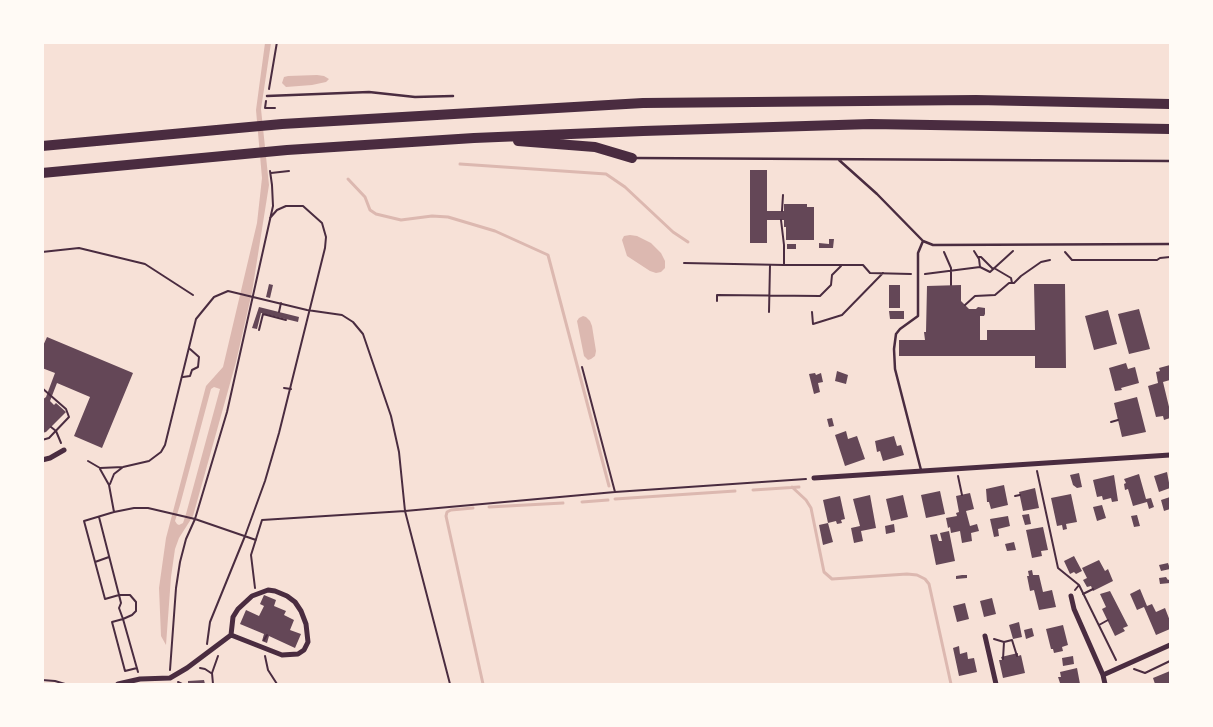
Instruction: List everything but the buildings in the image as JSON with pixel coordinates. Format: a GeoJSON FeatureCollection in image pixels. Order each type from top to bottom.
{"type":"FeatureCollection","features":[{"type":"Feature","properties":{"kind":"highway"},"geometry":{"type":"LineString","coordinates":[[42,146],[282,124],[643,103],[976,100],[1170,104]]}},
{"type":"Feature","properties":{"kind":"highway"},"geometry":{"type":"LineString","coordinates":[[42,173],[235,154],[474,138],[871,124],[1170,129]]}},
{"type":"Feature","properties":{"kind":"highway"},"geometry":{"type":"LineString","coordinates":[[474,138],[595,147],[632,158]]}},
{"type":"Feature","properties":{"kind":"street"},"geometry":{"type":"LineString","coordinates":[[42,460],[64,450]]}},
{"type":"Feature","properties":{"kind":"street"},"geometry":{"type":"LineString","coordinates":[[814,478],[1170,455]]}},
{"type":"Feature","properties":{"kind":"street"},"geometry":{"type":"LineString","coordinates":[[118,684],[140,679],[170,678],[231,635],[233,617],[238,609],[256,593],[268,590],[276,590],[295,602],[306,624],[308,642],[304,650],[298,654],[282,655],[231,635]]}},
{"type":"Feature","properties":{"kind":"street"},"geometry":{"type":"LineString","coordinates":[[1071,596],[1074,610],[1105,684]]}},
{"type":"Feature","properties":{"kind":"street"},"geometry":{"type":"LineString","coordinates":[[984,636],[996,684]]}},
{"type":"Feature","properties":{"kind":"street"},"geometry":{"type":"LineString","coordinates":[[1103,676],[1170,645]]}},
{"type":"Feature","properties":{"kind":"street"},"geometry":{"type":"LineString","coordinates":[[170,678],[172,684]]}},
{"type":"Feature","properties":{"kind":"lane"},"geometry":{"type":"LineString","coordinates":[[267,96],[369,92],[415,97],[453,96]]}},
{"type":"Feature","properties":{"kind":"lane"},"geometry":{"type":"LineString","coordinates":[[632,158],[1170,161]]}},
{"type":"Feature","properties":{"kind":"lane"},"geometry":{"type":"LineString","coordinates":[[838,159],[877,194],[923,241],[932,245],[1170,244]]}},
{"type":"Feature","properties":{"kind":"lane"},"geometry":{"type":"LineString","coordinates":[[922,471],[897,379],[894,358],[896,334],[918,316],[918,253],[923,241]]}},
{"type":"Feature","properties":{"kind":"path"},"geometry":{"type":"LineString","coordinates":[[270,84],[277,42]]}},
{"type":"Feature","properties":{"kind":"path"},"geometry":{"type":"LineString","coordinates":[[265,108],[275,108]]}},
{"type":"Feature","properties":{"kind":"path"},"geometry":{"type":"LineString","coordinates":[[170,678],[176,574],[227,412],[273,206],[270,172],[289,171]]}},
{"type":"Feature","properties":{"kind":"path"},"geometry":{"type":"LineString","coordinates":[[782,195],[782,211]]}},
{"type":"Feature","properties":{"kind":"path"},"geometry":{"type":"LineString","coordinates":[[206,654],[210,622],[266,481],[325,248],[326,237],[322,223],[303,206],[286,206],[277,210],[270,219]]}},
{"type":"Feature","properties":{"kind":"path"},"geometry":{"type":"LineString","coordinates":[[781,220],[784,265]]}},
{"type":"Feature","properties":{"kind":"path"},"geometry":{"type":"LineString","coordinates":[[1058,244],[1072,260],[1157,260],[1170,257]]}},
{"type":"Feature","properties":{"kind":"path"},"geometry":{"type":"LineString","coordinates":[[42,252],[79,248],[145,264],[193,295]]}},
{"type":"Feature","properties":{"kind":"path"},"geometry":{"type":"LineString","coordinates":[[945,254],[951,270],[951,286]]}},
{"type":"Feature","properties":{"kind":"path"},"geometry":{"type":"LineString","coordinates":[[684,263],[863,265],[870,273],[918,274],[980,267],[990,272],[1010,254]]}},
{"type":"Feature","properties":{"kind":"path"},"geometry":{"type":"LineString","coordinates":[[980,267],[978,258],[981,257],[994,268],[1011,278],[1012,283]]}},
{"type":"Feature","properties":{"kind":"path"},"geometry":{"type":"LineString","coordinates":[[965,305],[975,296],[995,295],[1040,262],[1050,260]]}},
{"type":"Feature","properties":{"kind":"path"},"geometry":{"type":"LineString","coordinates":[[769,312],[770,264]]}},
{"type":"Feature","properties":{"kind":"path"},"geometry":{"type":"LineString","coordinates":[[717,301],[717,295],[820,296],[831,285],[832,276],[842,265]]}},
{"type":"Feature","properties":{"kind":"path"},"geometry":{"type":"LineString","coordinates":[[812,312],[813,324],[842,316],[883,273]]}},
{"type":"Feature","properties":{"kind":"path"},"geometry":{"type":"LineString","coordinates":[[100,468],[123,467],[149,461],[161,452],[165,445],[183,377],[196,319],[214,297],[228,291],[310,310],[342,315],[353,322],[363,334],[391,416],[399,452],[405,511],[450,684]]}},
{"type":"Feature","properties":{"kind":"path"},"geometry":{"type":"LineString","coordinates":[[279,312],[281,303]]}},
{"type":"Feature","properties":{"kind":"path"},"geometry":{"type":"LineString","coordinates":[[259,330],[263,314],[286,320]]}},
{"type":"Feature","properties":{"kind":"path"},"geometry":{"type":"LineString","coordinates":[[183,377],[190,376],[192,370],[198,367],[199,357],[189,348]]}},
{"type":"Feature","properties":{"kind":"path"},"geometry":{"type":"LineString","coordinates":[[582,367],[615,492]]}},
{"type":"Feature","properties":{"kind":"path"},"geometry":{"type":"LineString","coordinates":[[42,388],[66,409],[69,417],[49,438],[42,440]]}},
{"type":"Feature","properties":{"kind":"path"},"geometry":{"type":"LineString","coordinates":[[284,388],[290,389]]}},
{"type":"Feature","properties":{"kind":"path"},"geometry":{"type":"LineString","coordinates":[[1111,422],[1118,420]]}},
{"type":"Feature","properties":{"kind":"path"},"geometry":{"type":"LineString","coordinates":[[51,427],[56,431],[64,450]]}},
{"type":"Feature","properties":{"kind":"path"},"geometry":{"type":"LineString","coordinates":[[88,460],[100,468],[109,485],[114,512]]}},
{"type":"Feature","properties":{"kind":"path"},"geometry":{"type":"LineString","coordinates":[[1035,464],[1058,568],[1079,585],[1122,668],[1145,673],[1170,661]]}},
{"type":"Feature","properties":{"kind":"path"},"geometry":{"type":"LineString","coordinates":[[109,485],[114,474],[123,467]]}},
{"type":"Feature","properties":{"kind":"path"},"geometry":{"type":"LineString","coordinates":[[956,469],[962,495]]}},
{"type":"Feature","properties":{"kind":"path"},"geometry":{"type":"LineString","coordinates":[[256,593],[252,555],[262,520],[405,511],[615,492],[814,478]]}},
{"type":"Feature","properties":{"kind":"path"},"geometry":{"type":"LineString","coordinates":[[1015,496],[1020,495]]}},
{"type":"Feature","properties":{"kind":"path"},"geometry":{"type":"LineString","coordinates":[[137,668],[125,671],[112,622],[132,615],[137,606],[134,598],[130,595],[119,595],[105,599],[84,521],[114,512],[134,508],[148,508],[194,519],[256,540]]}},
{"type":"Feature","properties":{"kind":"path"},"geometry":{"type":"LineString","coordinates":[[99,517],[121,603],[119,608],[140,679]]}},
{"type":"Feature","properties":{"kind":"path"},"geometry":{"type":"LineString","coordinates":[[95,562],[109,557]]}},
{"type":"Feature","properties":{"kind":"path"},"geometry":{"type":"LineString","coordinates":[[1071,596],[1079,585]]}},
{"type":"Feature","properties":{"kind":"path"},"geometry":{"type":"LineString","coordinates":[[1083,594],[1093,589]]}},
{"type":"Feature","properties":{"kind":"path"},"geometry":{"type":"LineString","coordinates":[[1099,625],[1108,620]]}},
{"type":"Feature","properties":{"kind":"path"},"geometry":{"type":"LineString","coordinates":[[984,636],[1004,642],[1012,640],[1017,656]]}},
{"type":"Feature","properties":{"kind":"path"},"geometry":{"type":"LineString","coordinates":[[1003,660],[1004,642]]}},
{"type":"Feature","properties":{"kind":"path"},"geometry":{"type":"LineString","coordinates":[[268,650],[265,657],[266,664],[277,684]]}},
{"type":"Feature","properties":{"kind":"path"},"geometry":{"type":"LineString","coordinates":[[213,684],[212,673],[218,656]]}},
{"type":"Feature","properties":{"kind":"path"},"geometry":{"type":"LineString","coordinates":[[42,680],[65,684]]}},
{"type":"Feature","properties":{"kind":"shaded area"},"geometry":{"type":"Polygon","coordinates":[[[265,43],[271,43],[261,109],[269,185],[252,292],[236,362],[193,516],[179,538],[175,549],[166,645],[161,636],[159,588],[166,538],[206,386],[223,367],[257,223],[262,178],[256,110],[265,43]],[[214,387],[211,389],[175,521],[179,525],[183,523],[186,514],[220,389],[214,387]]]}},
{"type":"Feature","properties":{"kind":"shaded area"},"geometry":{"type":"Polygon","coordinates":[[[317,75],[329,79],[326,82],[312,85],[286,87],[282,83],[284,77],[288,76],[317,75]]]}},
{"type":"Feature","properties":{"kind":"shaded area"},"geometry":{"type":"Polygon","coordinates":[[[624,236],[637,236],[651,243],[661,253],[665,261],[665,268],[661,272],[650,271],[627,256],[622,240],[624,236]]]}},
{"type":"Feature","properties":{"kind":"shaded area"},"geometry":{"type":"Polygon","coordinates":[[[583,316],[590,321],[592,326],[596,351],[595,356],[588,360],[584,356],[577,321],[583,316]]]}},
{"type":"Feature","properties":{"kind":"waterway"},"geometry":{"type":"LineString","coordinates":[[460,164],[606,174],[625,187],[673,232],[688,242]]}},
{"type":"Feature","properties":{"kind":"waterway"},"geometry":{"type":"LineString","coordinates":[[348,179],[365,197],[370,210],[376,214],[401,220],[432,216],[448,217],[495,231],[548,255],[609,486]]}},
{"type":"Feature","properties":{"kind":"waterway"},"geometry":{"type":"LineString","coordinates":[[792,487],[806,500],[811,508],[824,572],[832,579],[907,574],[917,575],[925,579],[929,584],[951,684]]}},
{"type":"Feature","properties":{"kind":"waterway"},"geometry":{"type":"LineString","coordinates":[[753,490],[799,487]]}},
{"type":"Feature","properties":{"kind":"waterway"},"geometry":{"type":"LineString","coordinates":[[615,499],[735,491]]}},
{"type":"Feature","properties":{"kind":"waterway"},"geometry":{"type":"LineString","coordinates":[[582,502],[608,500]]}},
{"type":"Feature","properties":{"kind":"waterway"},"geometry":{"type":"LineString","coordinates":[[489,507],[563,503]]}},
{"type":"Feature","properties":{"kind":"waterway"},"geometry":{"type":"LineString","coordinates":[[473,508],[451,510],[447,512],[446,516],[483,684]]}}]}
